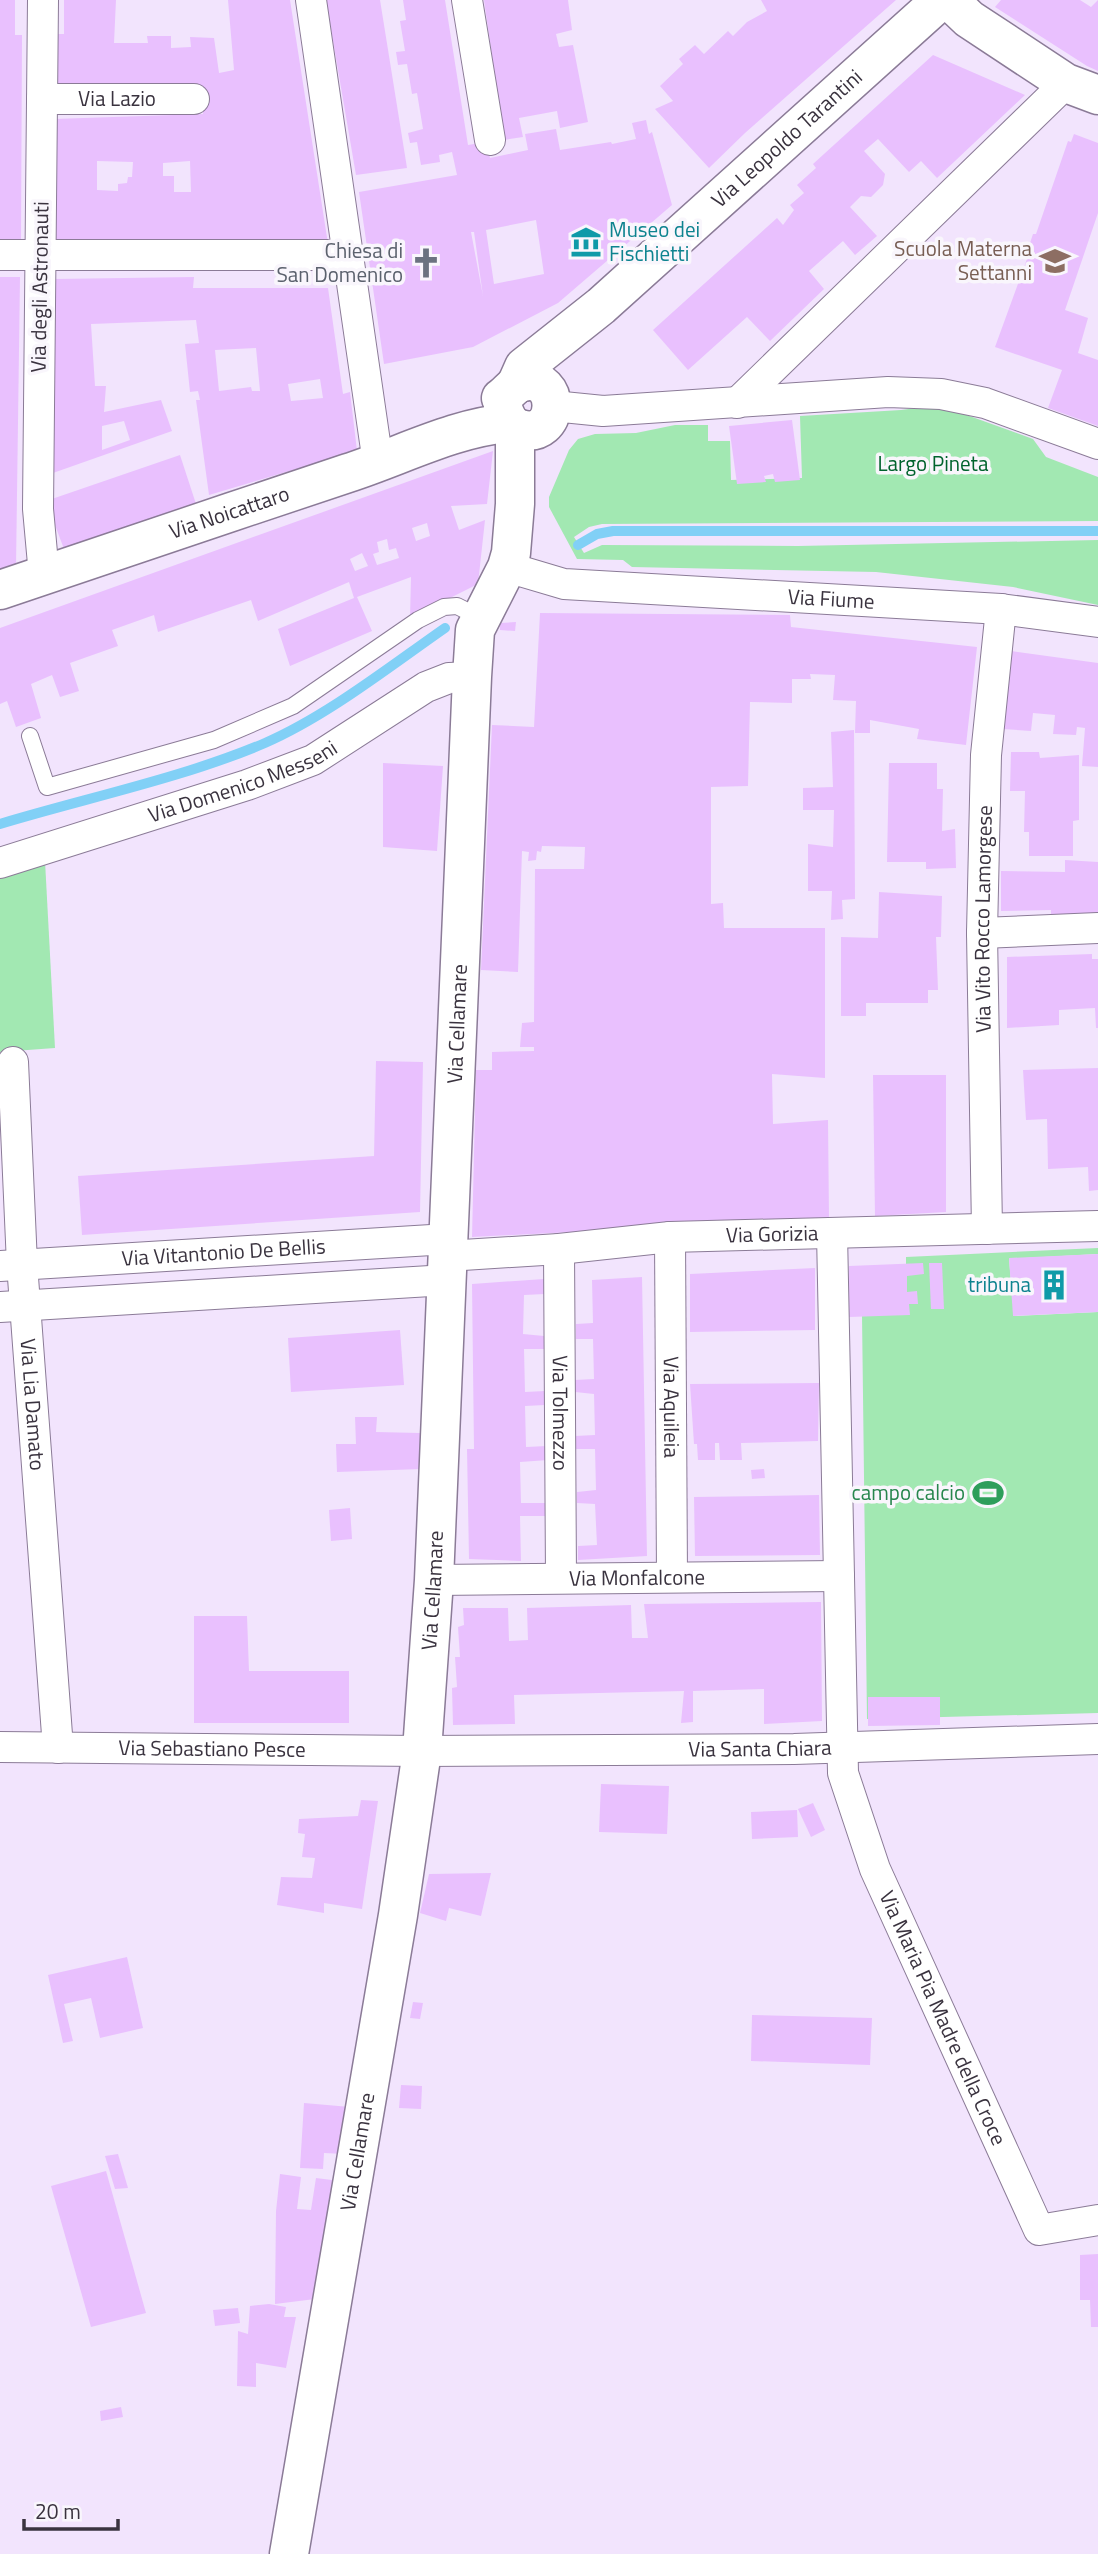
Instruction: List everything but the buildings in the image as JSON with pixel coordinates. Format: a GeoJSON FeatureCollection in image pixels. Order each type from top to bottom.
{"type":"FeatureCollection","features":[{"type":"Feature","properties":{"kind":"street","name":"Via degli Astronauti"},"geometry":{"type":"LineString","coordinates":[[43,0],[38,509],[44,575]]}},
{"type":"Feature","properties":{"kind":"street"},"geometry":{"type":"LineString","coordinates":[[311,0],[378,463]]}},
{"type":"Feature","properties":{"kind":"street"},"geometry":{"type":"LineString","coordinates":[[467,0],[490,140]]}},
{"type":"Feature","properties":{"kind":"street","name":"Via Leopoldo Tarantini"},"geometry":{"type":"LineString","coordinates":[[528,408],[554,379],[565,357],[601,306],[941,0]]}},
{"type":"Feature","properties":{"kind":"street"},"geometry":{"type":"LineString","coordinates":[[737,403],[1082,89],[969,19],[949,0]]}},
{"type":"Feature","properties":{"kind":"street","name":"Via Lazio"},"geometry":{"type":"LineString","coordinates":[[42,99],[194,99]]}},
{"type":"Feature","properties":{"kind":"street"},"geometry":{"type":"LineString","coordinates":[[0,255],[348,255]]}},
{"type":"Feature","properties":{"kind":"street"},"geometry":{"type":"LineString","coordinates":[[528,408],[603,411],[888,392],[948,395],[985,403],[1098,444]]}},
{"type":"Feature","properties":{"kind":"street","name":"Via Noicattaro"},"geometry":{"type":"LineString","coordinates":[[0,590],[378,463],[528,408]]}},
{"type":"Feature","properties":{"kind":"street","name":"Via Cellamare"},"geometry":{"type":"LineString","coordinates":[[289,2554],[398,1915],[422,1751],[434,1580],[475,630],[507,566],[514,536],[515,504],[528,408]]}},
{"type":"Feature","properties":{"kind":"street","name":"Via Fiume"},"geometry":{"type":"LineString","coordinates":[[507,566],[564,584],[1001,609],[1098,622]]}},
{"type":"Feature","properties":{"kind":"street","name":"Via Vito Rocco Lamorgese"},"geometry":{"type":"LineString","coordinates":[[987,1229],[982,933],[986,755],[1001,609]]}},
{"type":"Feature","properties":{"kind":"street","name":"Via Domenico Messeni"},"geometry":{"type":"LineString","coordinates":[[0,863],[247,785],[313,760],[426,687],[449,678],[472,677]]}},
{"type":"Feature","properties":{"kind":"street"},"geometry":{"type":"LineString","coordinates":[[982,933],[1098,928]]}},
{"type":"Feature","properties":{"kind":"street","name":"Via Lia Damato"},"geometry":{"type":"LineString","coordinates":[[13,1062],[13,1306],[58,1748]]}},
{"type":"Feature","properties":{"kind":"street","name":"Via Gorizia"},"geometry":{"type":"LineString","coordinates":[[447,1258],[670,1237],[1098,1226]]}},
{"type":"Feature","properties":{"kind":"street"},"geometry":{"type":"LineString","coordinates":[[832,1233],[842,1746]]}},
{"type":"Feature","properties":{"kind":"street","name":"Via Aquileia"},"geometry":{"type":"LineString","coordinates":[[670,1237],[672,1577]]}},
{"type":"Feature","properties":{"kind":"street","name":"Via Tolmezzo"},"geometry":{"type":"LineString","coordinates":[[559,1249],[561,1578]]}},
{"type":"Feature","properties":{"kind":"street"},"geometry":{"type":"LineString","coordinates":[[13,1306],[447,1258]]}},
{"type":"Feature","properties":{"kind":"street","name":"Via Vitantonio De Bellis"},"geometry":{"type":"LineString","coordinates":[[11,1265],[447,1258]]}},
{"type":"Feature","properties":{"kind":"street","name":"Via Monfalcone"},"geometry":{"type":"LineString","coordinates":[[434,1580],[839,1576]]}},
{"type":"Feature","properties":{"kind":"street","name":"Via Santa Chiara"},"geometry":{"type":"LineString","coordinates":[[422,1751],[794,1749],[1098,1739]]}},
{"type":"Feature","properties":{"kind":"street","name":"Via Maria Pia Madre della Croce"},"geometry":{"type":"LineString","coordinates":[[842,1746],[843,1773],[875,1869],[1039,2230],[1098,2220]]}},
{"type":"Feature","properties":{"kind":"street","name":"Via Sebastiano Pesce"},"geometry":{"type":"LineString","coordinates":[[0,1747],[422,1751]]}},
{"type":"Feature","properties":{"kind":"lane"},"geometry":{"type":"LineString","coordinates":[[30,736],[47,787],[214,740],[293,706],[418,620],[444,607],[457,606],[481,618]]}},
{"type":"Feature","properties":{"kind":"green space","name":"Largo Pineta"},"geometry":{"type":"Polygon","coordinates":[[[939,405],[1033,439],[1046,457],[1098,477],[1098,521],[602,524],[589,527],[574,537],[584,553],[602,545],[798,546],[1098,540],[1098,605],[1013,587],[876,572],[632,567],[623,560],[577,559],[549,507],[549,497],[569,450],[578,439],[595,434],[636,433],[675,425],[708,425],[708,441],[730,441],[731,480],[802,478],[800,416],[939,405]]]}},
{"type":"Feature","properties":{"kind":"green space"},"geometry":{"type":"Polygon","coordinates":[[[45,861],[55,1048],[0,1052],[0,876],[45,861]]]}},
{"type":"Feature","properties":{"kind":"green space","name":"campo calcio"},"geometry":{"type":"Polygon","coordinates":[[[1098,1248],[1098,1254],[1009,1259],[1014,1316],[1098,1312],[1098,1713],[867,1719],[862,1315],[906,1312],[906,1257],[1098,1248]]]}},
{"type":"Feature","properties":{"kind":"waterway"},"geometry":{"type":"LineString","coordinates":[[578,545],[597,534],[613,531],[1098,531]]}},
{"type":"Feature","properties":{"kind":"waterway"},"geometry":{"type":"LineString","coordinates":[[0,824],[201,767],[265,743],[334,705],[445,628]]}},
{"type":"Feature","properties":{"kind":"place","name":"Museo dei Fischietti"},"geometry":{"type":"Point","coordinates":[586,242]}},
{"type":"Feature","properties":{"kind":"place","name":"Scuola Materna Settanni"},"geometry":{"type":"Point","coordinates":[1055,261]}},
{"type":"Feature","properties":{"kind":"place","name":"Chiesa di San Domenico"},"geometry":{"type":"Point","coordinates":[426,263]}},
{"type":"Feature","properties":{"kind":"place","name":"tribuna"},"geometry":{"type":"Point","coordinates":[1054,1285]}},
{"type":"Feature","properties":{"kind":"place","name":"campo calcio"},"geometry":{"type":"Point","coordinates":[988,1493]}}]}
